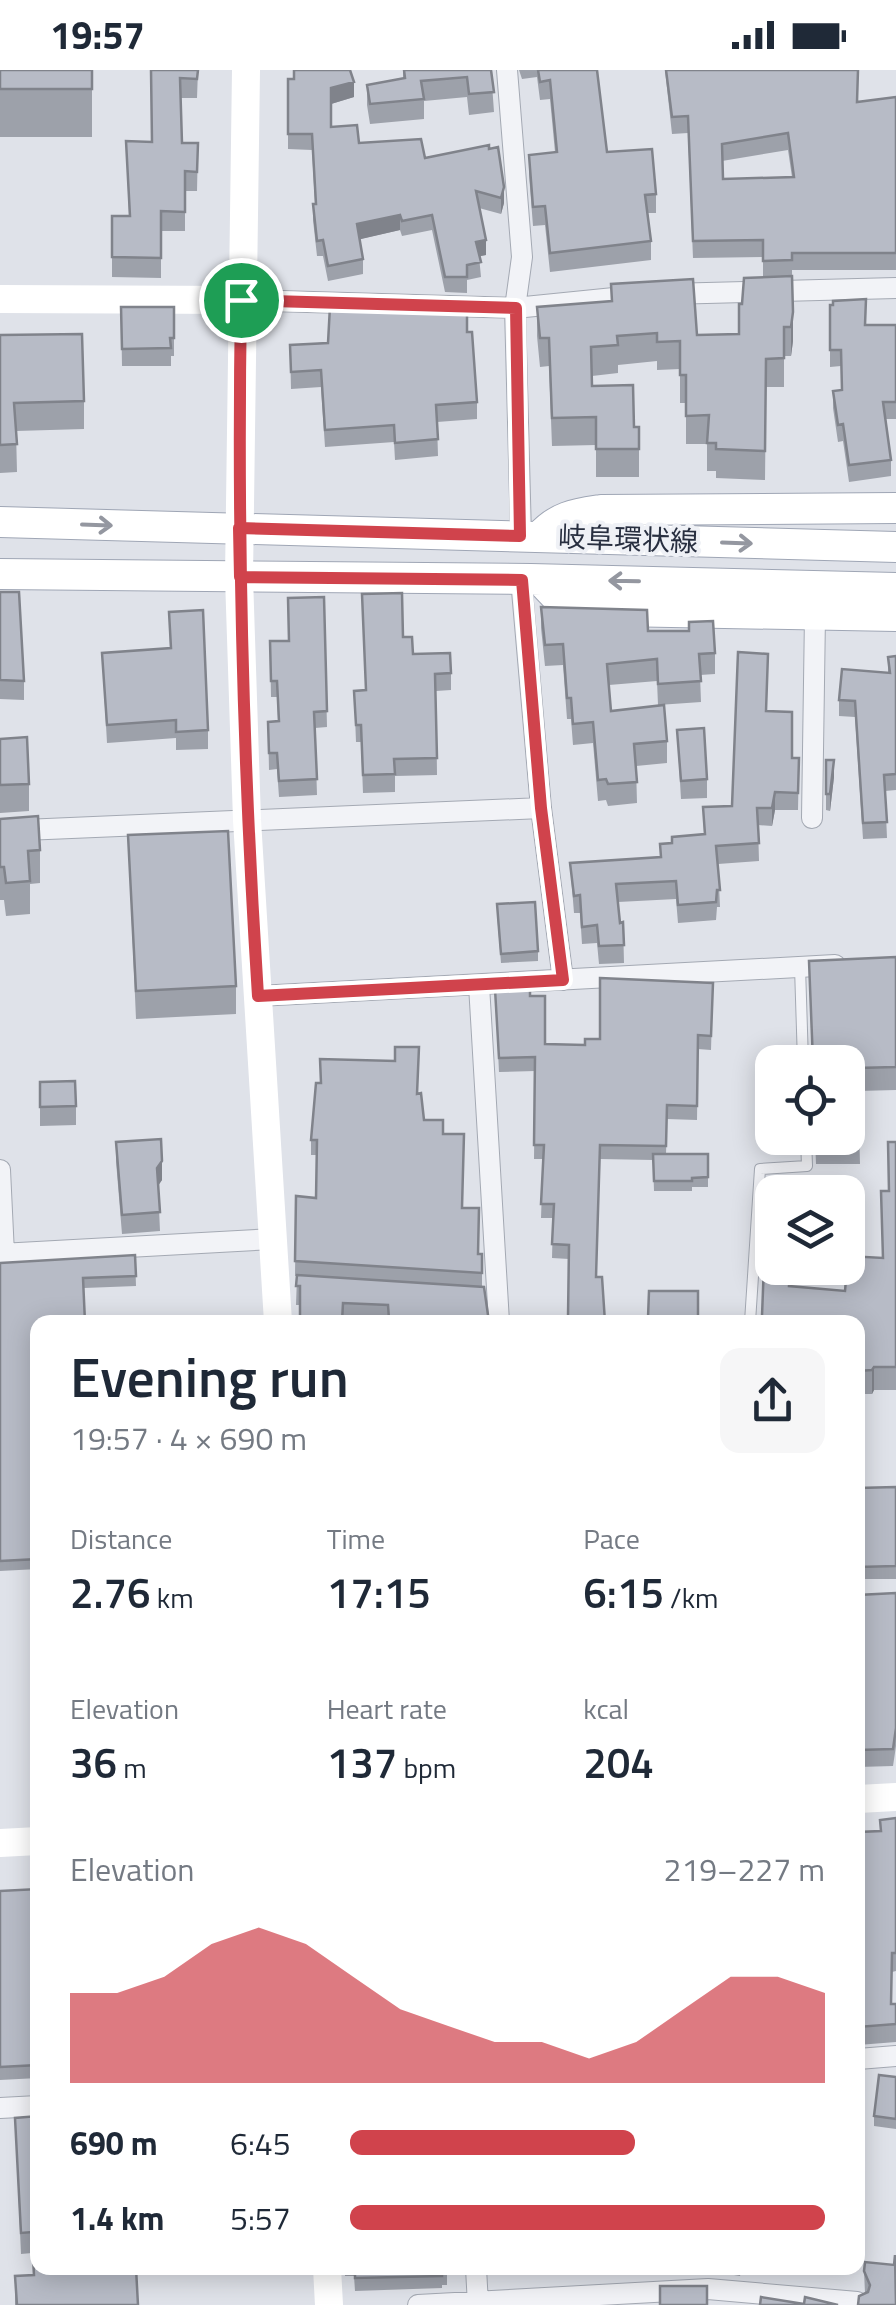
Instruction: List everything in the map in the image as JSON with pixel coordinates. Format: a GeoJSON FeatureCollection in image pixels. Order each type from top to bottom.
{"type":"FeatureCollection","features":[{"type":"Feature","properties":{"kind":"main road"},"geometry":{"type":"LineString","coordinates":[[530,536],[570,514],[601,510],[896,508]]}},
{"type":"Feature","properties":{"kind":"main road","name":"岐阜環状線"},"geometry":{"type":"LineString","coordinates":[[0,522],[896,547]]}},
{"type":"Feature","properties":{"kind":"main road","name":"岐阜環状線"},"geometry":{"type":"LineString","coordinates":[[0,574],[896,588]]}},
{"type":"Feature","properties":{"kind":"main road"},"geometry":{"type":"LineString","coordinates":[[531,580],[558,599],[618,612],[896,616]]}},
{"type":"Feature","properties":{"kind":"street"},"geometry":{"type":"LineString","coordinates":[[246,70],[240,577],[247,820],[273,1239],[285,1285],[279,1315]]}},
{"type":"Feature","properties":{"kind":"street"},"geometry":{"type":"LineString","coordinates":[[507,70],[522,256],[516,308],[530,536]]}},
{"type":"Feature","properties":{"kind":"street"},"geometry":{"type":"LineString","coordinates":[[0,300],[241,300],[516,308],[644,295],[896,288]]}},
{"type":"Feature","properties":{"kind":"street"},"geometry":{"type":"LineString","coordinates":[[531,580],[541,808],[563,980]]}},
{"type":"Feature","properties":{"kind":"street"},"geometry":{"type":"LineString","coordinates":[[812,818],[815,615]]}},
{"type":"Feature","properties":{"kind":"street"},"geometry":{"type":"LineString","coordinates":[[0,831],[541,808]]}},
{"type":"Feature","properties":{"kind":"street"},"geometry":{"type":"LineString","coordinates":[[258,996],[858,964]]}},
{"type":"Feature","properties":{"kind":"street"},"geometry":{"type":"LineString","coordinates":[[479,985],[488,1297],[496,1315]]}},
{"type":"Feature","properties":{"kind":"street"},"geometry":{"type":"LineString","coordinates":[[0,1170],[2,1254],[273,1239]]}},
{"type":"Feature","properties":{"kind":"street"},"geometry":{"type":"LineString","coordinates":[[865,1794],[896,1797]]}},
{"type":"Feature","properties":{"kind":"street"},"geometry":{"type":"LineString","coordinates":[[0,1843],[30,1842]]}},
{"type":"Feature","properties":{"kind":"street"},"geometry":{"type":"LineString","coordinates":[[865,2058],[896,2056]]}},
{"type":"Feature","properties":{"kind":"street"},"geometry":{"type":"LineString","coordinates":[[0,2108],[30,2106]]}},
{"type":"Feature","properties":{"kind":"street"},"geometry":{"type":"LineString","coordinates":[[327,2275],[329,2305]]}},
{"type":"Feature","properties":{"kind":"street"},"geometry":{"type":"LineString","coordinates":[[476,2275],[478,2303]]}},
{"type":"Feature","properties":{"kind":"street"},"geometry":{"type":"LineString","coordinates":[[418,2305],[708,2289],[857,2304]]}},
{"type":"Feature","properties":{"kind":"lane"},"geometry":{"type":"LineString","coordinates":[[800,967],[802,1045]]}},
{"type":"Feature","properties":{"kind":"lane"},"geometry":{"type":"LineString","coordinates":[[750,1315],[760,1169],[807,1166],[807,1155]]}},
{"type":"Feature","properties":{"kind":"building"},"geometry":{"type":"Polygon","coordinates":[[[0,70],[92,70],[92,89],[0,89],[0,70]]]}},
{"type":"Feature","properties":{"kind":"building"},"geometry":{"type":"Polygon","coordinates":[[[151,70],[198,70],[197,79],[180,78],[182,143],[198,143],[197,172],[185,171],[185,212],[161,211],[161,258],[112,257],[112,216],[130,216],[126,141],[152,142],[151,70]]]}},
{"type":"Feature","properties":{"kind":"building"},"geometry":{"type":"Polygon","coordinates":[[[294,70],[350,70],[354,82],[331,88],[331,127],[357,125],[359,143],[421,139],[425,158],[489,145],[489,149],[498,147],[504,187],[501,198],[476,191],[486,240],[476,242],[481,262],[467,265],[467,277],[445,277],[432,215],[402,221],[400,215],[357,224],[363,259],[328,266],[323,240],[317,241],[312,134],[288,134],[288,79],[294,79],[294,70]]]}},
{"type":"Feature","properties":{"kind":"building"},"geometry":{"type":"Polygon","coordinates":[[[404,70],[491,70],[494,92],[469,94],[467,77],[421,81],[424,99],[370,104],[367,85],[405,78],[404,70]]]}},
{"type":"Feature","properties":{"kind":"building"},"geometry":{"type":"Polygon","coordinates":[[[538,70],[597,70],[607,152],[652,149],[656,194],[645,195],[651,241],[550,253],[545,206],[533,207],[529,155],[557,152],[550,80],[540,82],[538,70]]]}},
{"type":"Feature","properties":{"kind":"building"},"geometry":{"type":"Polygon","coordinates":[[[666,70],[858,70],[857,102],[896,97],[896,253],[792,253],[792,260],[763,261],[763,240],[693,241],[688,116],[672,117],[666,70]],[[788,133],[722,144],[723,179],[794,177],[788,133]]]}},
{"type":"Feature","properties":{"kind":"building"},"geometry":{"type":"Polygon","coordinates":[[[792,276],[793,312],[791,327],[784,327],[784,358],[766,359],[765,451],[716,449],[716,443],[707,443],[709,415],[686,416],[686,375],[680,375],[680,341],[657,342],[657,333],[617,336],[618,345],[591,347],[592,386],[633,385],[639,449],[596,449],[596,417],[552,418],[549,338],[540,338],[537,307],[612,301],[611,284],[693,279],[697,335],[739,334],[744,278],[792,276]]]}},
{"type":"Feature","properties":{"kind":"building"},"geometry":{"type":"Polygon","coordinates":[[[866,299],[865,325],[896,325],[896,402],[883,402],[891,460],[849,465],[833,391],[842,390],[841,350],[830,350],[830,305],[833,301],[866,299]]]}},
{"type":"Feature","properties":{"kind":"building"},"geometry":{"type":"Polygon","coordinates":[[[374,303],[467,303],[477,402],[436,405],[438,439],[395,443],[394,425],[325,430],[321,370],[291,372],[290,345],[328,343],[330,306],[374,309],[374,303]]]}},
{"type":"Feature","properties":{"kind":"building"},"geometry":{"type":"Polygon","coordinates":[[[121,307],[174,307],[171,348],[122,349],[121,307]]]}},
{"type":"Feature","properties":{"kind":"building"},"geometry":{"type":"Polygon","coordinates":[[[82,334],[84,401],[14,403],[17,444],[0,445],[0,335],[82,334]]]}},
{"type":"Feature","properties":{"kind":"building"},"geometry":{"type":"Polygon","coordinates":[[[0,592],[19,592],[24,681],[0,680],[0,592]]]}},
{"type":"Feature","properties":{"kind":"building"},"geometry":{"type":"Polygon","coordinates":[[[402,593],[403,637],[412,637],[413,654],[450,653],[451,673],[435,674],[437,758],[394,759],[395,774],[363,775],[361,725],[356,725],[354,691],[366,690],[362,594],[402,593]]]}},
{"type":"Feature","properties":{"kind":"building"},"geometry":{"type":"Polygon","coordinates":[[[324,597],[327,711],[314,712],[317,779],[279,781],[277,753],[269,753],[268,722],[279,721],[277,681],[271,681],[270,641],[289,641],[288,598],[324,597]]]}},
{"type":"Feature","properties":{"kind":"building"},"geometry":{"type":"Polygon","coordinates":[[[541,607],[647,610],[648,631],[689,631],[689,622],[713,621],[715,653],[699,654],[701,681],[658,684],[657,659],[607,664],[611,711],[664,705],[667,741],[634,744],[637,782],[608,784],[606,779],[598,780],[593,722],[573,724],[563,644],[545,645],[541,607]]]}},
{"type":"Feature","properties":{"kind":"building"},"geometry":{"type":"Polygon","coordinates":[[[203,610],[208,730],[176,732],[176,720],[107,725],[102,653],[171,648],[169,612],[203,610]]]}},
{"type":"Feature","properties":{"kind":"building"},"geometry":{"type":"Polygon","coordinates":[[[738,652],[768,654],[766,711],[792,712],[792,758],[799,758],[798,793],[775,792],[772,808],[757,808],[759,843],[716,846],[720,890],[716,902],[678,905],[676,881],[616,884],[624,945],[599,946],[597,925],[582,927],[580,895],[574,896],[570,863],[661,857],[660,844],[672,843],[672,837],[705,834],[703,807],[732,806],[738,652]]]}},
{"type":"Feature","properties":{"kind":"building"},"geometry":{"type":"Polygon","coordinates":[[[896,656],[896,774],[884,775],[887,822],[863,823],[855,701],[839,700],[842,669],[890,673],[888,657],[896,656]]]}},
{"type":"Feature","properties":{"kind":"building"},"geometry":{"type":"Polygon","coordinates":[[[704,728],[707,779],[681,781],[677,730],[704,728]]]}},
{"type":"Feature","properties":{"kind":"building"},"geometry":{"type":"Polygon","coordinates":[[[27,737],[29,784],[0,785],[0,739],[27,737]]]}},
{"type":"Feature","properties":{"kind":"building"},"geometry":{"type":"Polygon","coordinates":[[[826,760],[834,760],[830,794],[826,794],[826,760]]]}},
{"type":"Feature","properties":{"kind":"building"},"geometry":{"type":"Polygon","coordinates":[[[38,816],[40,850],[28,851],[30,881],[6,883],[4,867],[0,867],[0,819],[38,816]]]}},
{"type":"Feature","properties":{"kind":"building"},"geometry":{"type":"Polygon","coordinates":[[[228,831],[236,986],[136,991],[128,835],[228,831]]]}},
{"type":"Feature","properties":{"kind":"building"},"geometry":{"type":"Polygon","coordinates":[[[535,902],[538,951],[501,954],[497,904],[535,902]]]}},
{"type":"Feature","properties":{"kind":"building"},"geometry":{"type":"Polygon","coordinates":[[[896,957],[896,1067],[865,1068],[865,1045],[812,1045],[809,961],[896,957]]]}},
{"type":"Feature","properties":{"kind":"building"},"geometry":{"type":"Polygon","coordinates":[[[600,978],[713,983],[711,1036],[698,1035],[697,1106],[667,1105],[666,1146],[600,1145],[596,1277],[602,1277],[605,1315],[568,1315],[569,1245],[552,1244],[554,1204],[541,1204],[544,1145],[534,1145],[535,1057],[499,1058],[495,989],[530,988],[530,996],[545,996],[545,1044],[585,1045],[585,1039],[600,1039],[600,978]]]}},
{"type":"Feature","properties":{"kind":"building"},"geometry":{"type":"Polygon","coordinates":[[[395,1047],[419,1047],[417,1094],[421,1093],[424,1120],[443,1120],[443,1134],[464,1134],[462,1208],[479,1208],[478,1254],[482,1254],[482,1273],[295,1261],[296,1196],[316,1198],[317,1140],[311,1140],[316,1083],[321,1083],[320,1059],[395,1061],[395,1047]]]}},
{"type":"Feature","properties":{"kind":"building"},"geometry":{"type":"Polygon","coordinates":[[[75,1081],[76,1106],[40,1107],[40,1082],[75,1081]]]}},
{"type":"Feature","properties":{"kind":"building"},"geometry":{"type":"Polygon","coordinates":[[[161,1139],[162,1161],[157,1168],[160,1212],[122,1215],[116,1142],[161,1139]]]}},
{"type":"Feature","properties":{"kind":"building"},"geometry":{"type":"Polygon","coordinates":[[[888,1142],[896,1142],[896,1367],[865,1370],[865,1315],[762,1315],[763,1285],[845,1291],[846,1285],[865,1285],[865,1257],[883,1258],[881,1191],[889,1191],[888,1142]]]}},
{"type":"Feature","properties":{"kind":"building"},"geometry":{"type":"Polygon","coordinates":[[[653,1154],[708,1154],[708,1177],[654,1181],[653,1154]]]}},
{"type":"Feature","properties":{"kind":"building"},"geometry":{"type":"Polygon","coordinates":[[[135,1255],[136,1276],[83,1278],[85,1315],[30,1315],[30,1559],[0,1561],[0,1263],[135,1255]]]}},
{"type":"Feature","properties":{"kind":"building"},"geometry":{"type":"Polygon","coordinates":[[[297,1275],[484,1287],[488,1315],[389,1315],[388,1305],[343,1303],[342,1315],[300,1315],[300,1286],[296,1286],[297,1275]]]}},
{"type":"Feature","properties":{"kind":"building"},"geometry":{"type":"Polygon","coordinates":[[[649,1291],[698,1291],[698,1315],[648,1315],[649,1291]]]}},
{"type":"Feature","properties":{"kind":"building"},"geometry":{"type":"Polygon","coordinates":[[[896,1487],[896,1566],[865,1567],[865,1488],[896,1487]]]}},
{"type":"Feature","properties":{"kind":"building"},"geometry":{"type":"Polygon","coordinates":[[[896,1593],[893,1749],[865,1750],[865,1595],[896,1593]]]}},
{"type":"Feature","properties":{"kind":"building"},"geometry":{"type":"Polygon","coordinates":[[[896,1818],[896,1953],[892,1953],[891,2004],[896,2004],[896,2024],[865,2026],[865,1832],[881,1831],[880,1820],[896,1818]]]}},
{"type":"Feature","properties":{"kind":"building"},"geometry":{"type":"Polygon","coordinates":[[[30,1889],[30,2065],[0,2067],[0,1891],[30,1889]]]}},
{"type":"Feature","properties":{"kind":"building"},"geometry":{"type":"Polygon","coordinates":[[[879,2075],[896,2077],[896,2119],[874,2116],[879,2075]]]}},
{"type":"Feature","properties":{"kind":"building"},"geometry":{"type":"Polygon","coordinates":[[[30,2117],[30,2232],[21,2233],[15,2118],[30,2117]]]}},
{"type":"Feature","properties":{"kind":"building"},"geometry":{"type":"Polygon","coordinates":[[[895,2255],[896,2305],[858,2305],[859,2296],[868,2292],[870,2285],[865,2262],[894,2265],[895,2255]]]}},
{"type":"Feature","properties":{"kind":"building"},"geometry":{"type":"Polygon","coordinates":[[[136,2275],[138,2305],[17,2305],[15,2276],[136,2275]]]}},
{"type":"Feature","properties":{"kind":"building"},"geometry":{"type":"Polygon","coordinates":[[[355,2275],[442,2275],[442,2276],[355,2275]]]}},
{"type":"Feature","properties":{"kind":"building"},"geometry":{"type":"Polygon","coordinates":[[[660,2286],[707,2286],[707,2305],[660,2305],[660,2286]]]}},
{"type":"Feature","properties":{"kind":"building"},"geometry":{"type":"Polygon","coordinates":[[[761,2297],[804,2304],[805,2297],[838,2305],[760,2305],[761,2297]]]}},
{"type":"Feature","properties":{"kind":"route"},"geometry":{"type":"LineString","coordinates":[[241,300],[239,408],[239,528],[240,577],[247,820],[258,996],[563,980],[541,808],[522,580],[240,577],[239,528],[520,536],[516,308],[241,300]]}}]}
